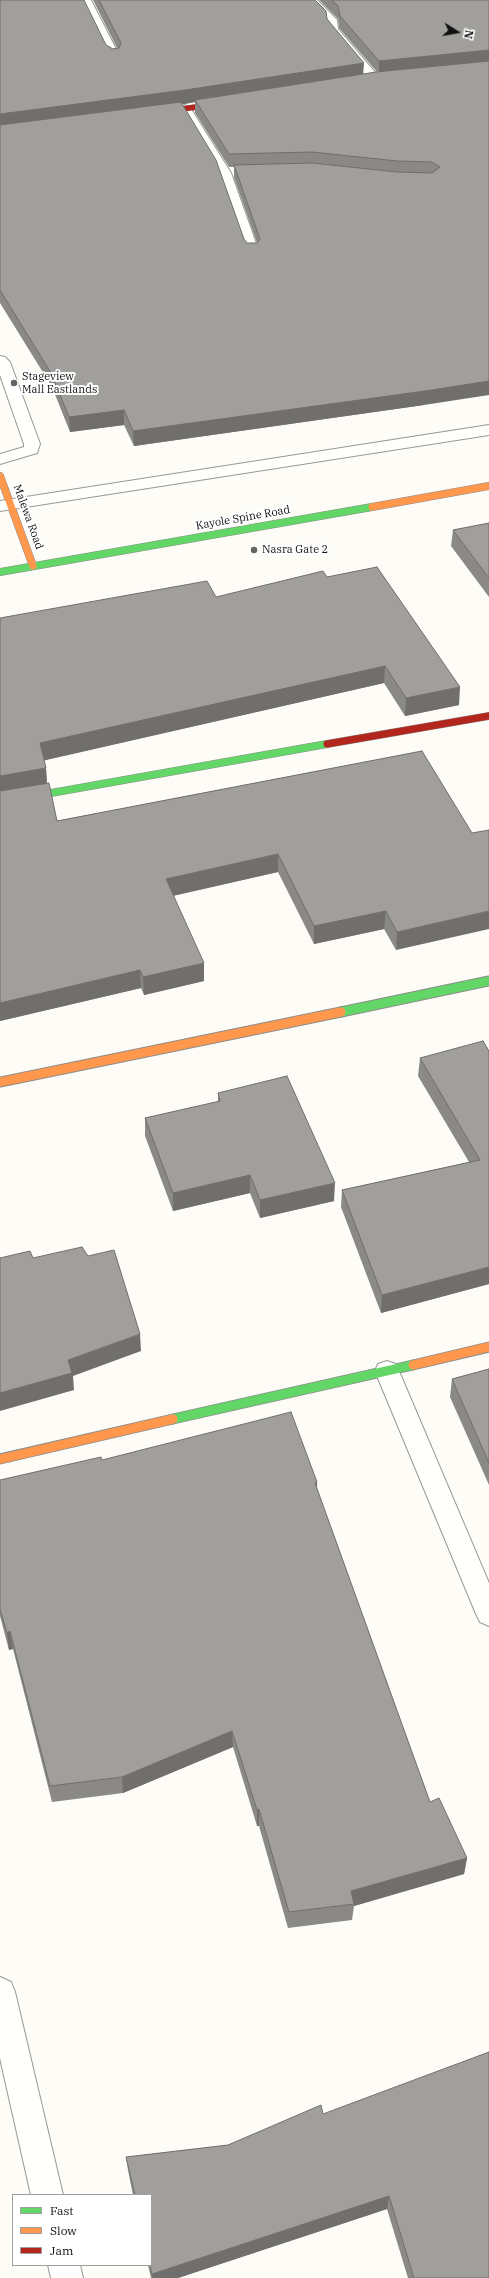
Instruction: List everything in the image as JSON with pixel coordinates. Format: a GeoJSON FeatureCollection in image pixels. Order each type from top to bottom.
{"type":"FeatureCollection","features":[{"type":"Feature","properties":{"kind":"street"},"geometry":{"type":"LineString","coordinates":[[85,0],[114,57]]}},
{"type":"Feature","properties":{"kind":"street"},"geometry":{"type":"LineString","coordinates":[[310,0],[333,22],[332,29],[375,81]]}},
{"type":"Feature","properties":{"kind":"street"},"geometry":{"type":"LineString","coordinates":[[146,114],[230,102]]}},
{"type":"Feature","properties":{"kind":"street"},"geometry":{"type":"LineString","coordinates":[[185,109],[224,173],[252,252]]}},
{"type":"Feature","properties":{"kind":"street"},"geometry":{"type":"LineString","coordinates":[[224,173],[240,172]]}},
{"type":"Feature","properties":{"kind":"street"},"geometry":{"type":"LineString","coordinates":[[0,360],[7,393],[32,444],[31,450],[0,460]]}},
{"type":"Feature","properties":{"kind":"street"},"geometry":{"type":"LineString","coordinates":[[5,506],[489,430]]}},
{"type":"Feature","properties":{"kind":"street","name":"Malewa Road"},"geometry":{"type":"LineString","coordinates":[[0,476],[5,506],[33,566]]}},
{"type":"Feature","properties":{"kind":"street","name":"Kayole Spine Road"},"geometry":{"type":"LineString","coordinates":[[0,572],[489,486]]}},
{"type":"Feature","properties":{"kind":"street"},"geometry":{"type":"LineString","coordinates":[[0,802],[489,716]]}},
{"type":"Feature","properties":{"kind":"street"},"geometry":{"type":"LineString","coordinates":[[0,1082],[489,981]]}},
{"type":"Feature","properties":{"kind":"street"},"geometry":{"type":"LineString","coordinates":[[0,1459],[489,1347]]}},
{"type":"Feature","properties":{"kind":"street"},"geometry":{"type":"LineString","coordinates":[[388,1371],[489,1614]]}},
{"type":"Feature","properties":{"kind":"street"},"geometry":{"type":"LineString","coordinates":[[0,1992],[47,2194]]}},
{"type":"Feature","properties":{"kind":"street"},"geometry":{"type":"LineString","coordinates":[[64,2266],[67,2278]]}},
{"type":"Feature","properties":{"kind":"building"},"geometry":{"type":"Polygon","coordinates":[[[0,0],[84,0],[106,45],[113,49],[119,48],[121,43],[99,0],[315,0],[326,11],[327,19],[364,63],[185,90],[0,114],[0,0]]]}},
{"type":"Feature","properties":{"kind":"building"},"geometry":{"type":"Polygon","coordinates":[[[332,0],[489,0],[489,50],[379,61],[340,16],[338,6],[332,0]]]}},
{"type":"Feature","properties":{"kind":"building"},"geometry":{"type":"Polygon","coordinates":[[[489,61],[489,381],[133,431],[124,410],[69,417],[51,373],[0,290],[0,125],[181,102],[216,160],[244,239],[247,243],[257,243],[260,239],[234,165],[312,163],[397,172],[432,173],[440,167],[432,162],[397,161],[312,152],[229,154],[195,100],[376,72],[489,61]]]}},
{"type":"Feature","properties":{"kind":"building"},"geometry":{"type":"Polygon","coordinates":[[[489,523],[489,578],[453,530],[489,523]]]}},
{"type":"Feature","properties":{"kind":"building"},"geometry":{"type":"Polygon","coordinates":[[[377,567],[460,687],[406,698],[385,666],[40,743],[46,768],[0,776],[0,618],[207,581],[216,597],[323,571],[327,577],[377,567]]]}},
{"type":"Feature","properties":{"kind":"building"},"geometry":{"type":"Polygon","coordinates":[[[422,751],[472,833],[489,830],[489,911],[397,932],[386,911],[314,926],[278,854],[166,879],[204,963],[143,977],[140,970],[0,1003],[0,791],[49,783],[57,821],[422,751]]]}},
{"type":"Feature","properties":{"kind":"building"},"geometry":{"type":"Polygon","coordinates":[[[483,1041],[489,1051],[489,1267],[382,1295],[342,1190],[480,1160],[420,1058],[483,1041]]]}},
{"type":"Feature","properties":{"kind":"building"},"geometry":{"type":"Polygon","coordinates":[[[287,1076],[335,1183],[260,1200],[250,1175],[173,1193],[145,1118],[220,1101],[218,1093],[287,1076]]]}},
{"type":"Feature","properties":{"kind":"building"},"geometry":{"type":"Polygon","coordinates":[[[82,1247],[88,1256],[114,1250],[140,1334],[68,1360],[72,1373],[0,1393],[0,1258],[30,1251],[33,1258],[82,1247]]]}},
{"type":"Feature","properties":{"kind":"building"},"geometry":{"type":"Polygon","coordinates":[[[489,1369],[489,1463],[452,1379],[489,1369]]]}},
{"type":"Feature","properties":{"kind":"building"},"geometry":{"type":"Polygon","coordinates":[[[291,1412],[317,1482],[315,1483],[430,1802],[439,1798],[467,1858],[351,1891],[354,1904],[289,1912],[259,1809],[257,1810],[232,1731],[122,1777],[50,1786],[10,1631],[7,1633],[0,1609],[0,1480],[101,1457],[102,1460],[291,1412]]]}},
{"type":"Feature","properties":{"kind":"building"},"geometry":{"type":"Polygon","coordinates":[[[489,2052],[489,2278],[414,2278],[389,2196],[152,2274],[150,2266],[152,2266],[152,2194],[135,2194],[126,2157],[228,2145],[321,2105],[323,2114],[489,2052]]]}},
{"type":"Feature","properties":{"kind":"traffic: fast"},"geometry":{"type":"LineString","coordinates":[[0,572],[372,507]]}},
{"type":"Feature","properties":{"kind":"traffic: fast"},"geometry":{"type":"LineString","coordinates":[[0,802],[327,744]]}},
{"type":"Feature","properties":{"kind":"traffic: fast"},"geometry":{"type":"LineString","coordinates":[[341,1012],[489,981]]}},
{"type":"Feature","properties":{"kind":"traffic: fast"},"geometry":{"type":"LineString","coordinates":[[173,1419],[413,1365]]}},
{"type":"Feature","properties":{"kind":"traffic: slow"},"geometry":{"type":"LineString","coordinates":[[0,476],[33,566]]}},
{"type":"Feature","properties":{"kind":"traffic: slow"},"geometry":{"type":"LineString","coordinates":[[372,507],[489,486]]}},
{"type":"Feature","properties":{"kind":"traffic: slow"},"geometry":{"type":"LineString","coordinates":[[0,1082],[341,1012]]}},
{"type":"Feature","properties":{"kind":"traffic: slow"},"geometry":{"type":"LineString","coordinates":[[413,1365],[489,1347]]}},
{"type":"Feature","properties":{"kind":"traffic: slow"},"geometry":{"type":"LineString","coordinates":[[0,1459],[173,1419]]}},
{"type":"Feature","properties":{"kind":"traffic: jam"},"geometry":{"type":"LineString","coordinates":[[155,113],[224,103]]}},
{"type":"Feature","properties":{"kind":"traffic: jam"},"geometry":{"type":"LineString","coordinates":[[327,744],[489,716]]}},
{"type":"Feature","properties":{"kind":"place","name":"Stageview Mall Eastlands"},"geometry":{"type":"Point","coordinates":[14,383]}},
{"type":"Feature","properties":{"kind":"place","name":"Nasra Gate 2"},"geometry":{"type":"Point","coordinates":[254,550]}}]}
